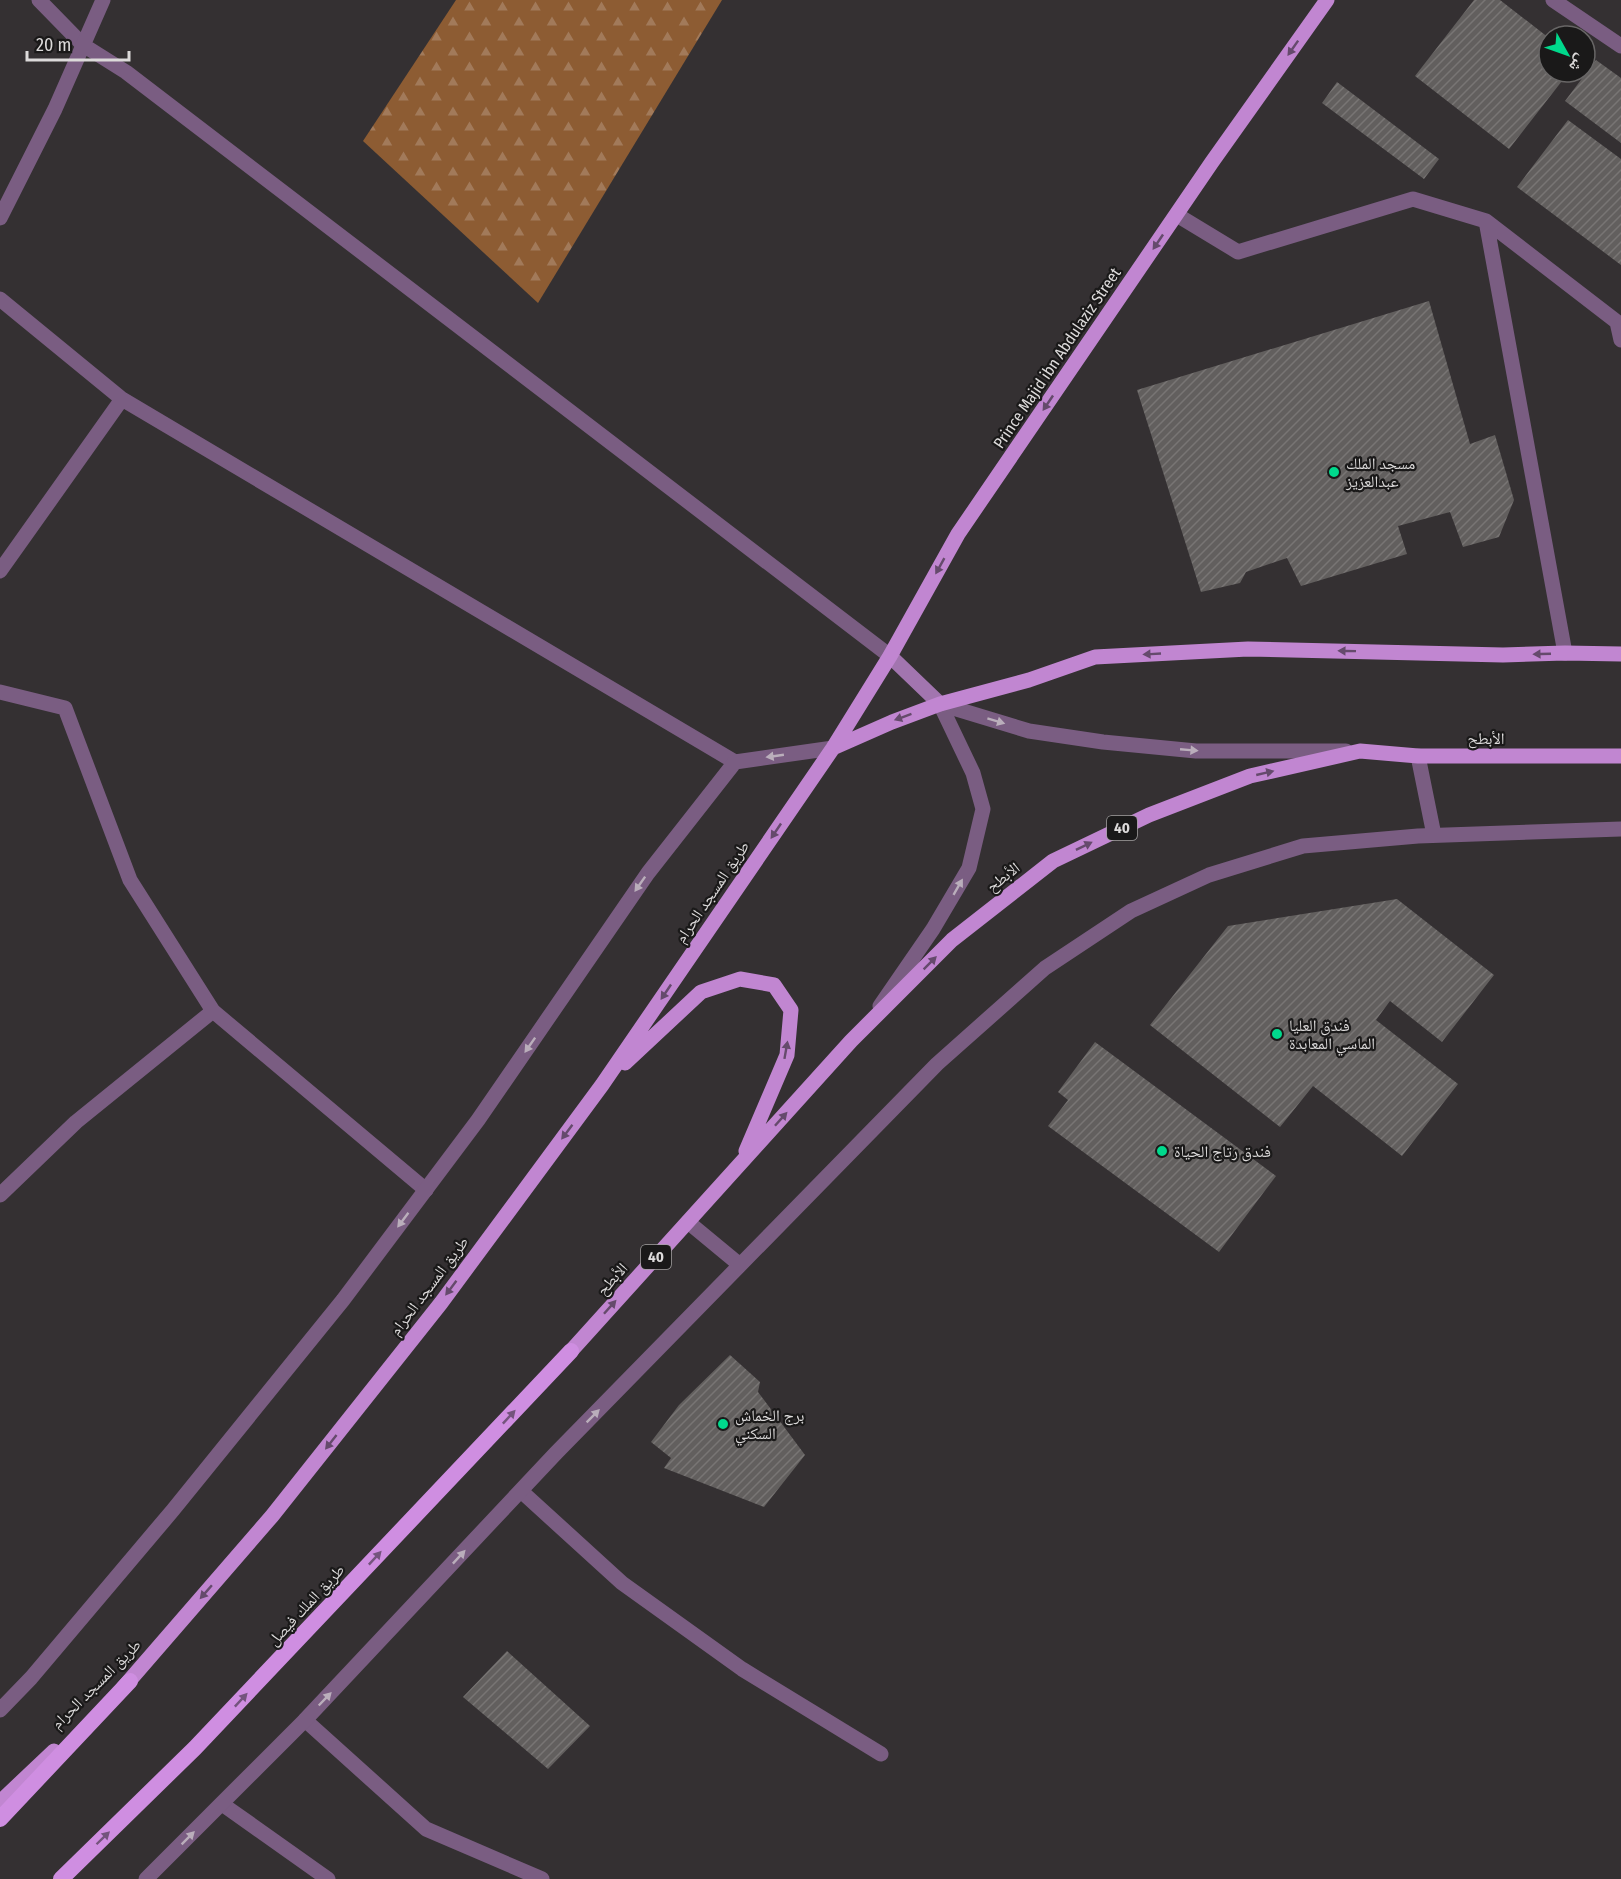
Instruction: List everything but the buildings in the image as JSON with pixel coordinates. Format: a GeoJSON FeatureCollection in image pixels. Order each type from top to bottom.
{"type":"FeatureCollection","features":[{"type":"Feature","properties":{"kind":"highway","name":"طريق الملك فيصل"},"geometry":{"type":"LineString","coordinates":[[61,1879],[195,1748],[571,1350]]}},
{"type":"Feature","properties":{"kind":"highway"},"geometry":{"type":"LineString","coordinates":[[0,1819],[130,1681]]}},
{"type":"Feature","properties":{"kind":"main road","name":"Prince Majid ibn Abdulaziz Street"},"geometry":{"type":"LineString","coordinates":[[833,748],[890,656],[958,534],[1327,0]]}},
{"type":"Feature","properties":{"kind":"main road"},"geometry":{"type":"LineString","coordinates":[[833,748],[940,704],[1029,680],[1095,657],[1248,649],[1503,655],[1621,654]]}},
{"type":"Feature","properties":{"kind":"main road"},"geometry":{"type":"LineString","coordinates":[[890,656],[940,704]]}},
{"type":"Feature","properties":{"kind":"main road","name":"طريق المسجد الحرام"},"geometry":{"type":"LineString","coordinates":[[0,1802],[130,1681],[302,1479],[441,1303],[602,1085],[833,748]]}},
{"type":"Feature","properties":{"kind":"main road","name":"الأبطح"},"geometry":{"type":"LineString","coordinates":[[571,1350],[869,1024],[952,940],[1053,861],[1149,815],[1250,776],[1360,751],[1418,756],[1621,756]]}},
{"type":"Feature","properties":{"kind":"main road"},"geometry":{"type":"LineString","coordinates":[[602,1085],[701,992],[740,979],[774,985],[791,1010],[787,1055],[741,1162]]}},
{"type":"Feature","properties":{"kind":"street"},"geometry":{"type":"LineString","coordinates":[[39,0],[83,45],[126,72],[890,656]]}},
{"type":"Feature","properties":{"kind":"street"},"geometry":{"type":"LineString","coordinates":[[0,218],[55,109],[103,0]]}},
{"type":"Feature","properties":{"kind":"street"},"geometry":{"type":"LineString","coordinates":[[1553,0],[1621,46]]}},
{"type":"Feature","properties":{"kind":"street"},"geometry":{"type":"LineString","coordinates":[[1177,214],[1238,252],[1413,199],[1486,221],[1619,323],[1621,340]]}},
{"type":"Feature","properties":{"kind":"street"},"geometry":{"type":"LineString","coordinates":[[1486,221],[1565,653]]}},
{"type":"Feature","properties":{"kind":"street"},"geometry":{"type":"LineString","coordinates":[[0,299],[122,399],[735,762],[833,748]]}},
{"type":"Feature","properties":{"kind":"street"},"geometry":{"type":"LineString","coordinates":[[0,571],[122,399]]}},
{"type":"Feature","properties":{"kind":"street"},"geometry":{"type":"LineString","coordinates":[[0,692],[65,708],[130,880],[213,1011],[426,1190]]}},
{"type":"Feature","properties":{"kind":"street"},"geometry":{"type":"LineString","coordinates":[[940,704],[1029,731],[1103,742],[1196,751],[1360,751]]}},
{"type":"Feature","properties":{"kind":"street"},"geometry":{"type":"LineString","coordinates":[[869,1024],[933,929],[969,868],[983,809],[973,773],[940,704]]}},
{"type":"Feature","properties":{"kind":"street"},"geometry":{"type":"LineString","coordinates":[[1418,756],[1434,835]]}},
{"type":"Feature","properties":{"kind":"street"},"geometry":{"type":"LineString","coordinates":[[0,1710],[31,1678],[180,1501],[343,1300],[478,1120],[648,873],[735,762]]}},
{"type":"Feature","properties":{"kind":"street"},"geometry":{"type":"LineString","coordinates":[[146,1879],[305,1720],[521,1491],[945,1056],[1045,968],[1131,910],[1209,875],[1303,846],[1434,835],[1621,829]]}},
{"type":"Feature","properties":{"kind":"street"},"geometry":{"type":"LineString","coordinates":[[0,1195],[76,1122],[213,1011]]}},
{"type":"Feature","properties":{"kind":"street"},"geometry":{"type":"LineString","coordinates":[[688,1222],[740,1265]]}},
{"type":"Feature","properties":{"kind":"street"},"geometry":{"type":"LineString","coordinates":[[521,1491],[622,1583],[742,1669],[881,1754]]}},
{"type":"Feature","properties":{"kind":"street"},"geometry":{"type":"LineString","coordinates":[[305,1720],[426,1829],[523,1875],[542,1879]]}},
{"type":"Feature","properties":{"kind":"street"},"geometry":{"type":"LineString","coordinates":[[222,1804],[328,1879]]}},
{"type":"Feature","properties":{"kind":"green space"},"geometry":{"type":"Polygon","coordinates":[[[456,0],[722,0],[538,303],[363,141],[456,0]]]}},
{"type":"Feature","properties":{"kind":"place","name":"مسجد الملك عبدالعزيز"},"geometry":{"type":"Point","coordinates":[1334,472]}},
{"type":"Feature","properties":{"kind":"place","name":"فندق العليا الماسي المعابدة"},"geometry":{"type":"Point","coordinates":[1277,1034]}},
{"type":"Feature","properties":{"kind":"place","name":"فندق رتاج الحياة"},"geometry":{"type":"Point","coordinates":[1162,1151]}},
{"type":"Feature","properties":{"kind":"place","name":"برج الخماش السكني"},"geometry":{"type":"Point","coordinates":[723,1424]}}]}
